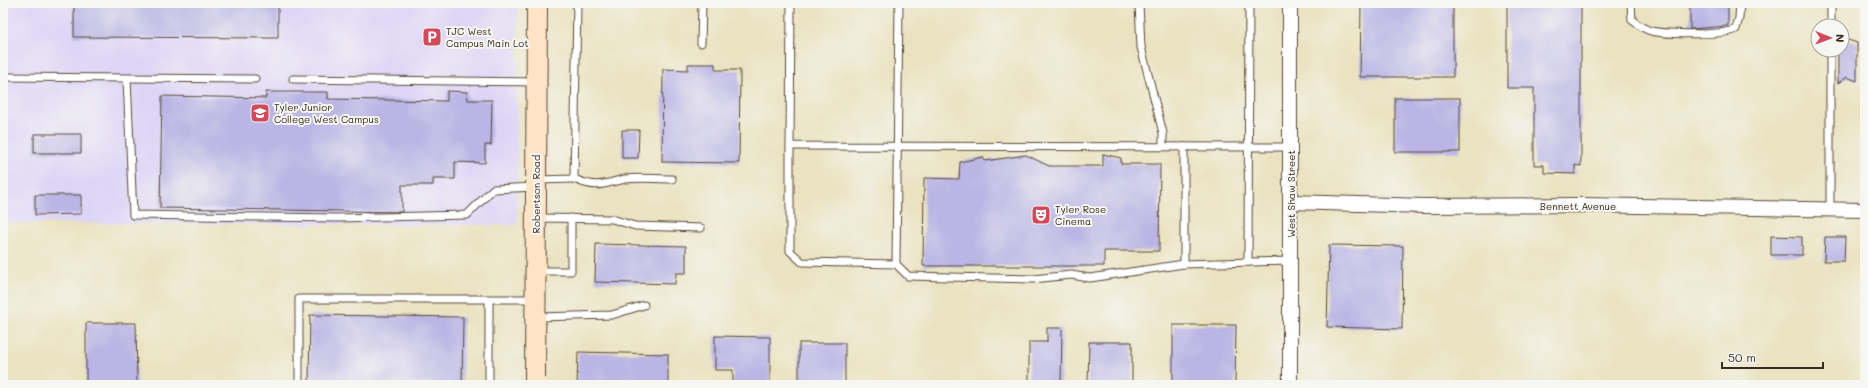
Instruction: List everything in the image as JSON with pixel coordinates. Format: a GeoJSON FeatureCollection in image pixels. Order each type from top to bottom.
{"type":"FeatureCollection","features":[{"type":"Feature","properties":{"kind":"street","name":"Robertson Road"},"geometry":{"type":"LineString","coordinates":[[534,385],[537,3]]}},
{"type":"Feature","properties":{"kind":"street","name":"West Shaw Street"},"geometry":{"type":"LineString","coordinates":[[1290,3],[1290,385]]}},
{"type":"Feature","properties":{"kind":"street","name":"Bennett Avenue"},"geometry":{"type":"LineString","coordinates":[[1290,202],[1425,206],[1581,205],[1865,210]]}},
{"type":"Feature","properties":{"kind":"lane"},"geometry":{"type":"LineString","coordinates":[[574,179],[576,3]]}},
{"type":"Feature","properties":{"kind":"lane"},"geometry":{"type":"LineString","coordinates":[[701,43],[702,3]]}},
{"type":"Feature","properties":{"kind":"lane"},"geometry":{"type":"LineString","coordinates":[[791,3],[790,251],[802,262],[896,264],[908,276],[1033,279],[1071,275],[1090,278],[1184,264],[1290,261]]}},
{"type":"Feature","properties":{"kind":"lane"},"geometry":{"type":"LineString","coordinates":[[896,264],[899,3]]}},
{"type":"Feature","properties":{"kind":"lane"},"geometry":{"type":"LineString","coordinates":[[1139,3],[1141,47],[1163,132],[1163,146]]}},
{"type":"Feature","properties":{"kind":"lane"},"geometry":{"type":"LineString","coordinates":[[1248,262],[1249,3]]}},
{"type":"Feature","properties":{"kind":"lane"},"geometry":{"type":"LineString","coordinates":[[1631,3],[1632,20],[1650,31],[1694,33],[1730,33],[1736,29],[1740,3]]}},
{"type":"Feature","properties":{"kind":"lane"},"geometry":{"type":"LineString","coordinates":[[1831,18],[1832,3]]}},
{"type":"Feature","properties":{"kind":"lane"},"geometry":{"type":"LineString","coordinates":[[1830,58],[1830,210]]}},
{"type":"Feature","properties":{"kind":"lane"},"geometry":{"type":"LineString","coordinates":[[3,77],[255,79]]}},
{"type":"Feature","properties":{"kind":"lane"},"geometry":{"type":"LineString","coordinates":[[293,78],[536,82]]}},
{"type":"Feature","properties":{"kind":"lane"},"geometry":{"type":"LineString","coordinates":[[127,79],[133,215],[337,218],[467,215],[493,189],[574,179],[587,185],[607,185],[626,179],[672,179]]}},
{"type":"Feature","properties":{"kind":"lane"},"geometry":{"type":"LineString","coordinates":[[790,146],[1291,147]]}},
{"type":"Feature","properties":{"kind":"lane"},"geometry":{"type":"LineString","coordinates":[[1184,146],[1184,264]]}},
{"type":"Feature","properties":{"kind":"lane"},"geometry":{"type":"LineString","coordinates":[[536,218],[612,219],[636,226],[701,228]]}},
{"type":"Feature","properties":{"kind":"lane"},"geometry":{"type":"LineString","coordinates":[[536,271],[571,271],[571,218]]}},
{"type":"Feature","properties":{"kind":"lane"},"geometry":{"type":"LineString","coordinates":[[299,385],[299,299],[490,300],[535,308],[612,315],[644,305]]}},
{"type":"Feature","properties":{"kind":"lane"},"geometry":{"type":"LineString","coordinates":[[489,385],[490,300]]}},
{"type":"Feature","properties":{"kind":"shaded area","name":"Tyler Junior College West Campus"},"geometry":{"type":"Polygon","coordinates":[[[3,3],[518,3],[517,225],[3,223],[3,3]]]}},
{"type":"Feature","properties":{"kind":"building"},"geometry":{"type":"Polygon","coordinates":[[[74,3],[278,3],[278,38],[74,37],[74,3]]]}},
{"type":"Feature","properties":{"kind":"building"},"geometry":{"type":"Polygon","coordinates":[[[1361,3],[1453,3],[1453,77],[1360,77],[1361,3]]]}},
{"type":"Feature","properties":{"kind":"building"},"geometry":{"type":"Polygon","coordinates":[[[1507,3],[1581,3],[1581,166],[1575,165],[1575,174],[1544,173],[1544,165],[1534,165],[1534,88],[1507,88],[1507,3]]]}},
{"type":"Feature","properties":{"kind":"building"},"geometry":{"type":"Polygon","coordinates":[[[1690,3],[1728,3],[1728,26],[1690,29],[1690,3]]]}},
{"type":"Feature","properties":{"kind":"building"},"geometry":{"type":"Polygon","coordinates":[[[1850,41],[1857,43],[1857,81],[1847,77],[1838,83],[1838,58],[1850,58],[1850,41]]]}},
{"type":"Feature","properties":{"kind":"building"},"geometry":{"type":"Polygon","coordinates":[[[688,64],[715,64],[715,70],[740,70],[739,163],[662,162],[663,69],[688,70],[688,64]]]}},
{"type":"Feature","properties":{"kind":"building"},"geometry":{"type":"Polygon","coordinates":[[[447,91],[467,92],[468,100],[492,100],[491,145],[485,145],[485,163],[455,162],[455,179],[433,179],[433,185],[402,185],[402,212],[160,208],[162,96],[266,98],[266,92],[328,92],[328,99],[447,101],[447,91]]]}},
{"type":"Feature","properties":{"kind":"building"},"geometry":{"type":"Polygon","coordinates":[[[1395,98],[1460,98],[1460,152],[1395,152],[1395,98]]]}},
{"type":"Feature","properties":{"kind":"building"},"geometry":{"type":"Polygon","coordinates":[[[622,130],[639,130],[638,158],[622,158],[622,130]]]}},
{"type":"Feature","properties":{"kind":"building"},"geometry":{"type":"Polygon","coordinates":[[[34,134],[81,134],[81,153],[34,153],[34,134]]]}},
{"type":"Feature","properties":{"kind":"building","name":"Tyler Rose Cinema"},"geometry":{"type":"Polygon","coordinates":[[[1103,154],[1121,158],[1121,164],[1160,164],[1159,251],[1104,251],[1104,266],[923,266],[924,178],[959,179],[960,162],[983,157],[985,161],[1026,155],[1049,166],[1103,166],[1103,154]]]}},
{"type":"Feature","properties":{"kind":"building"},"geometry":{"type":"Polygon","coordinates":[[[35,195],[81,195],[81,214],[35,215],[35,195]]]}},
{"type":"Feature","properties":{"kind":"building"},"geometry":{"type":"Polygon","coordinates":[[[1771,236],[1802,237],[1802,255],[1771,255],[1771,236]]]}},
{"type":"Feature","properties":{"kind":"building"},"geometry":{"type":"Polygon","coordinates":[[[1825,237],[1845,237],[1844,261],[1824,261],[1825,237]]]}},
{"type":"Feature","properties":{"kind":"building"},"geometry":{"type":"Polygon","coordinates":[[[596,244],[686,246],[686,273],[676,273],[675,284],[595,282],[596,244]]]}},
{"type":"Feature","properties":{"kind":"building"},"geometry":{"type":"Polygon","coordinates":[[[1329,245],[1403,246],[1402,329],[1327,327],[1329,245]]]}},
{"type":"Feature","properties":{"kind":"building"},"geometry":{"type":"Polygon","coordinates":[[[310,315],[463,317],[462,384],[309,382],[310,315]]]}},
{"type":"Feature","properties":{"kind":"building"},"geometry":{"type":"Polygon","coordinates":[[[86,323],[136,323],[137,385],[86,385],[86,323]]]}},
{"type":"Feature","properties":{"kind":"building"},"geometry":{"type":"Polygon","coordinates":[[[1173,325],[1236,325],[1235,385],[1173,385],[1173,325]]]}},
{"type":"Feature","properties":{"kind":"building"},"geometry":{"type":"Polygon","coordinates":[[[1047,328],[1062,328],[1061,385],[1029,385],[1029,342],[1047,342],[1047,328]]]}},
{"type":"Feature","properties":{"kind":"building"},"geometry":{"type":"Polygon","coordinates":[[[715,336],[770,337],[770,385],[733,385],[733,370],[715,370],[715,336]]]}},
{"type":"Feature","properties":{"kind":"building"},"geometry":{"type":"Polygon","coordinates":[[[1089,342],[1132,342],[1132,385],[1088,385],[1089,342]]]}},
{"type":"Feature","properties":{"kind":"building"},"geometry":{"type":"Polygon","coordinates":[[[799,343],[845,343],[845,385],[799,385],[799,343]]]}},
{"type":"Feature","properties":{"kind":"building"},"geometry":{"type":"Polygon","coordinates":[[[578,352],[668,354],[668,385],[577,385],[578,352]]]}},
{"type":"Feature","properties":{"kind":"place","name":"TJC West Campus Main Lot"},"geometry":{"type":"Point","coordinates":[432,37]}},
{"type":"Feature","properties":{"kind":"place","name":"Tyler Junior College West Campus"},"geometry":{"type":"Point","coordinates":[260,113]}},
{"type":"Feature","properties":{"kind":"place","name":"Tyler Rose Cinema"},"geometry":{"type":"Point","coordinates":[1041,215]}}]}
